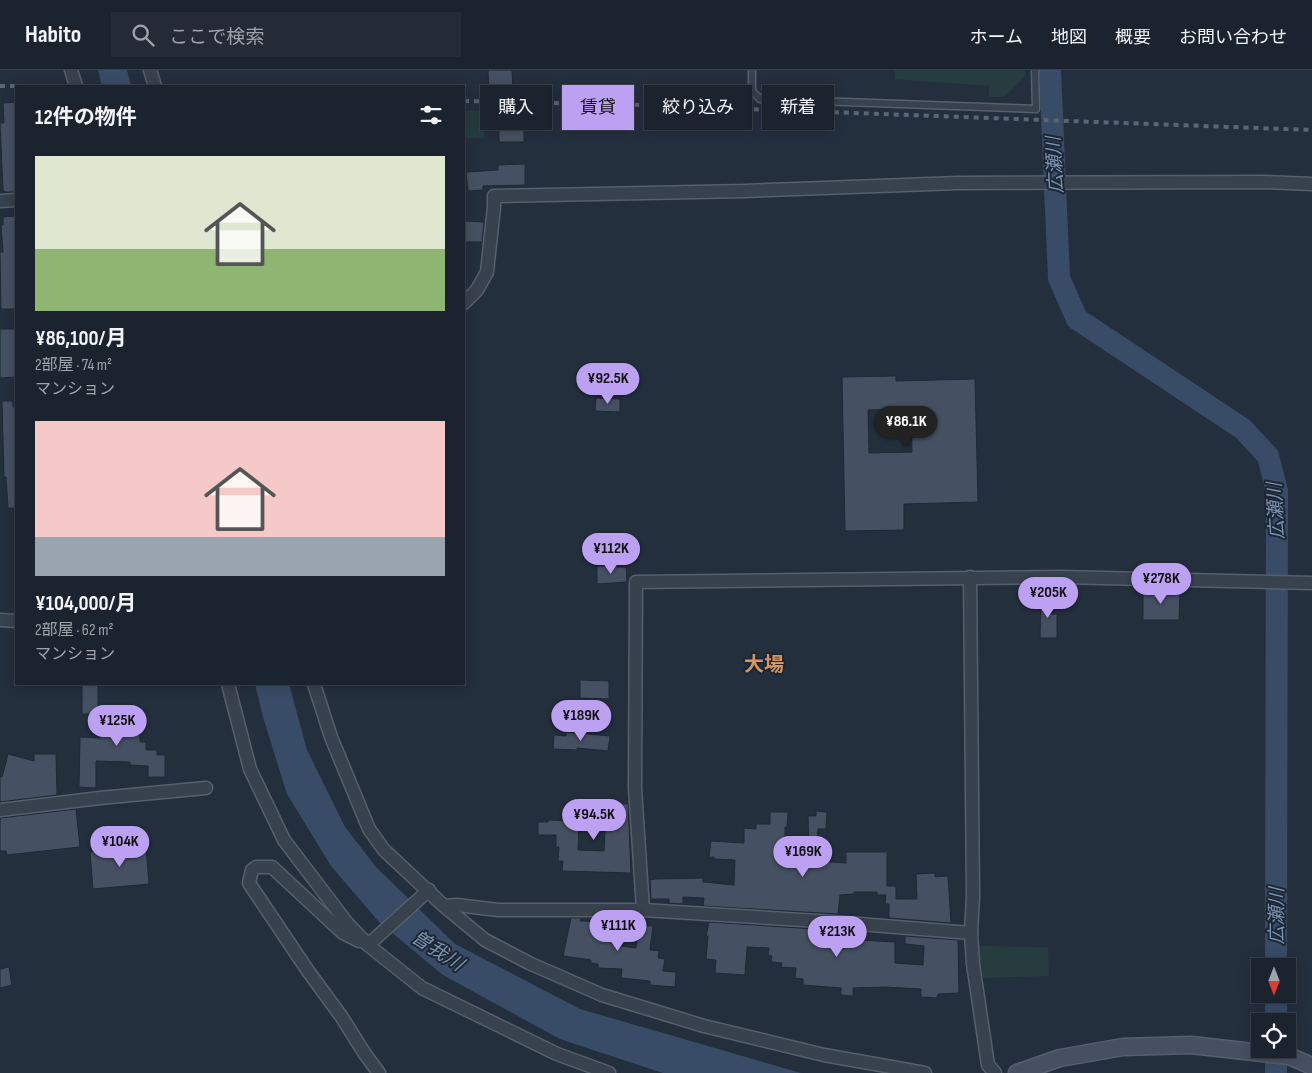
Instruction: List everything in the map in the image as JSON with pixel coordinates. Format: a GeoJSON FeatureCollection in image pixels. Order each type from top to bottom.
{"type":"FeatureCollection","features":[{"type":"Feature","properties":{"kind":"main road"},"geometry":{"type":"LineString","coordinates":[[1017,1073],[1060,1058],[1123,1047],[1191,1045],[1289,1056],[1312,1066]]}},
{"type":"Feature","properties":{"kind":"street"},"geometry":{"type":"LineString","coordinates":[[71,70],[76,85]]}},
{"type":"Feature","properties":{"kind":"street"},"geometry":{"type":"LineString","coordinates":[[150,70],[155,85]]}},
{"type":"Feature","properties":{"kind":"street"},"geometry":{"type":"LineString","coordinates":[[465,302],[477,290],[487,272],[494,196],[958,184],[1264,182],[1312,184]]}},
{"type":"Feature","properties":{"kind":"street"},"geometry":{"type":"LineString","coordinates":[[0,201],[15,200]]}},
{"type":"Feature","properties":{"kind":"street"},"geometry":{"type":"LineString","coordinates":[[643,910],[635,788],[636,582],[970,577],[1312,583]]}},
{"type":"Feature","properties":{"kind":"street"},"geometry":{"type":"LineString","coordinates":[[970,577],[973,896],[971,933],[973,964],[988,1065],[996,1073]]}},
{"type":"Feature","properties":{"kind":"street"},"geometry":{"type":"LineString","coordinates":[[0,620],[15,621]]}},
{"type":"Feature","properties":{"kind":"street"},"geometry":{"type":"LineString","coordinates":[[228,685],[250,769],[284,840],[346,923],[373,942],[422,988],[557,1054],[609,1073]]}},
{"type":"Feature","properties":{"kind":"street"},"geometry":{"type":"LineString","coordinates":[[314,685],[331,738],[369,829],[384,850],[426,893],[485,940],[529,963],[602,995],[704,1026],[824,1055],[925,1073]]}},
{"type":"Feature","properties":{"kind":"street"},"geometry":{"type":"LineString","coordinates":[[0,810],[206,788]]}},
{"type":"Feature","properties":{"kind":"street"},"geometry":{"type":"LineString","coordinates":[[373,942],[342,933],[272,867],[256,866],[252,870],[249,883],[379,1073]]}},
{"type":"Feature","properties":{"kind":"street"},"geometry":{"type":"LineString","coordinates":[[373,942],[426,893]]}},
{"type":"Feature","properties":{"kind":"street"},"geometry":{"type":"LineString","coordinates":[[444,906],[457,905],[498,910],[643,910],[971,933]]}},
{"type":"Feature","properties":{"kind":"lane"},"geometry":{"type":"LineString","coordinates":[[752,70],[752,91],[760,99],[1036,109],[1035,70]]}},
{"type":"Feature","properties":{"kind":"green space"},"geometry":{"type":"Polygon","coordinates":[[[895,70],[1025,70],[1025,76],[1004,97],[989,97],[989,86],[895,79],[895,70]]]}},
{"type":"Feature","properties":{"kind":"green space"},"geometry":{"type":"Polygon","coordinates":[[[465,111],[480,111],[480,130],[484,130],[484,138],[465,138],[465,111]]]}},
{"type":"Feature","properties":{"kind":"green space"},"geometry":{"type":"Polygon","coordinates":[[[978,946],[1048,947],[1049,976],[983,978],[978,946]]]}},
{"type":"Feature","properties":{"kind":"water"},"geometry":{"type":"Polygon","coordinates":[[[98,70],[127,70],[131,85],[102,85],[98,70]]]}},
{"type":"Feature","properties":{"kind":"water","name":"曽我川"},"geometry":{"type":"Polygon","coordinates":[[[255,685],[289,685],[307,750],[345,827],[376,867],[455,944],[580,1009],[801,1073],[663,1073],[560,1039],[443,975],[379,922],[331,866],[287,794],[263,717],[255,685]]]}},
{"type":"Feature","properties":{"kind":"building"},"geometry":{"type":"Polygon","coordinates":[[[488,70],[512,70],[513,85],[489,85],[488,70]]]}},
{"type":"Feature","properties":{"kind":"building"},"geometry":{"type":"Polygon","coordinates":[[[15,102],[15,192],[5,192],[3,190],[0,123],[4,123],[3,103],[15,102]]]}},
{"type":"Feature","properties":{"kind":"building"},"geometry":{"type":"Polygon","coordinates":[[[499,130],[524,130],[524,142],[499,142],[499,130]]]}},
{"type":"Feature","properties":{"kind":"building"},"geometry":{"type":"Polygon","coordinates":[[[525,164],[525,185],[483,186],[483,190],[468,191],[466,172],[498,170],[498,165],[525,164]]]}},
{"type":"Feature","properties":{"kind":"building"},"geometry":{"type":"Polygon","coordinates":[[[15,216],[15,309],[1,309],[0,252],[3,252],[1,225],[3,225],[3,217],[15,216]]]}},
{"type":"Feature","properties":{"kind":"building"},"geometry":{"type":"Polygon","coordinates":[[[465,221],[484,222],[482,242],[465,242],[465,221]]]}},
{"type":"Feature","properties":{"kind":"building"},"geometry":{"type":"Polygon","coordinates":[[[0,329],[15,329],[15,377],[0,378],[0,329]]]}},
{"type":"Feature","properties":{"kind":"building"},"geometry":{"type":"Polygon","coordinates":[[[896,376],[896,381],[975,379],[978,502],[904,504],[904,530],[845,531],[842,377],[896,376]],[[905,409],[868,410],[869,453],[912,452],[911,414],[905,414],[905,409]]]}},
{"type":"Feature","properties":{"kind":"building"},"geometry":{"type":"Polygon","coordinates":[[[596,398],[620,399],[620,412],[595,411],[596,398]]]}},
{"type":"Feature","properties":{"kind":"building"},"geometry":{"type":"Polygon","coordinates":[[[2,401],[13,401],[13,407],[15,407],[15,508],[8,508],[6,477],[4,477],[2,401]]]}},
{"type":"Feature","properties":{"kind":"building"},"geometry":{"type":"Polygon","coordinates":[[[597,566],[626,567],[627,582],[597,584],[597,566]]]}},
{"type":"Feature","properties":{"kind":"building"},"geometry":{"type":"Polygon","coordinates":[[[1143,591],[1180,591],[1179,620],[1143,620],[1143,591]]]}},
{"type":"Feature","properties":{"kind":"building"},"geometry":{"type":"Polygon","coordinates":[[[1041,594],[1051,594],[1051,614],[1057,614],[1057,638],[1040,638],[1041,594]]]}},
{"type":"Feature","properties":{"kind":"building"},"geometry":{"type":"Polygon","coordinates":[[[580,680],[609,681],[609,699],[580,698],[580,680]]]}},
{"type":"Feature","properties":{"kind":"building"},"geometry":{"type":"Polygon","coordinates":[[[82,685],[98,685],[98,714],[82,714],[82,685]]]}},
{"type":"Feature","properties":{"kind":"building"},"geometry":{"type":"Polygon","coordinates":[[[100,707],[120,708],[120,715],[139,714],[140,742],[146,742],[146,750],[157,750],[157,755],[165,755],[165,777],[148,777],[148,766],[130,765],[130,762],[96,761],[96,788],[79,787],[80,737],[100,738],[100,707]]]}},
{"type":"Feature","properties":{"kind":"building"},"geometry":{"type":"Polygon","coordinates":[[[566,732],[610,736],[608,751],[577,748],[577,750],[553,749],[554,735],[566,736],[566,732]]]}},
{"type":"Feature","properties":{"kind":"building"},"geometry":{"type":"Polygon","coordinates":[[[8,754],[34,761],[34,754],[56,754],[57,795],[0,802],[0,776],[2,777],[8,754]]]}},
{"type":"Feature","properties":{"kind":"building"},"geometry":{"type":"Polygon","coordinates":[[[599,803],[628,804],[631,873],[562,871],[563,861],[558,861],[559,847],[556,847],[556,835],[538,835],[538,822],[548,822],[548,820],[579,821],[578,850],[604,851],[605,830],[588,829],[589,817],[599,817],[599,803]]]}},
{"type":"Feature","properties":{"kind":"building"},"geometry":{"type":"Polygon","coordinates":[[[76,809],[80,847],[7,855],[6,851],[0,851],[0,818],[76,809]]]}},
{"type":"Feature","properties":{"kind":"building"},"geometry":{"type":"Polygon","coordinates":[[[816,811],[827,812],[826,829],[818,829],[816,851],[819,851],[818,861],[846,863],[846,852],[887,852],[887,886],[896,886],[896,899],[917,899],[916,874],[935,873],[935,877],[948,876],[951,923],[889,918],[889,904],[885,904],[886,895],[877,895],[877,892],[854,892],[854,894],[840,895],[838,914],[703,906],[704,898],[683,897],[683,904],[669,903],[669,899],[651,899],[650,880],[655,879],[703,878],[703,882],[734,885],[735,860],[709,857],[711,841],[744,843],[744,828],[756,829],[756,824],[770,824],[770,812],[788,812],[787,827],[785,827],[785,852],[809,851],[808,816],[816,816],[816,811]]]}},
{"type":"Feature","properties":{"kind":"building"},"geometry":{"type":"Polygon","coordinates":[[[146,847],[149,884],[93,889],[90,852],[146,847]]]}},
{"type":"Feature","properties":{"kind":"building"},"geometry":{"type":"Polygon","coordinates":[[[571,918],[581,918],[580,921],[615,922],[614,945],[636,948],[639,925],[653,926],[650,950],[659,951],[658,958],[665,959],[663,971],[676,972],[675,987],[650,985],[650,981],[621,978],[622,969],[598,968],[598,964],[591,963],[591,960],[563,956],[571,918]]]}},
{"type":"Feature","properties":{"kind":"building"},"geometry":{"type":"Polygon","coordinates":[[[709,922],[858,932],[858,940],[895,942],[895,963],[923,965],[924,946],[905,944],[905,936],[958,940],[959,993],[938,994],[937,998],[921,997],[921,989],[886,987],[853,988],[853,996],[841,995],[841,988],[803,985],[803,979],[795,978],[796,968],[781,967],[782,963],[771,962],[772,956],[768,955],[769,948],[747,947],[745,975],[715,973],[716,960],[706,959],[708,936],[706,936],[709,922]]]}},
{"type":"Feature","properties":{"kind":"building"},"geometry":{"type":"Polygon","coordinates":[[[9,967],[12,985],[0,988],[0,969],[9,967]]]}},
{"type":"Feature","properties":{"kind":"waterway","name":"広瀬川"},"geometry":{"type":"LineString","coordinates":[[1050,70],[1059,278],[1077,319],[1243,429],[1268,456],[1277,491],[1276,958]]}},
{"type":"Feature","properties":{"kind":"waterway","name":"広瀬川"},"geometry":{"type":"LineString","coordinates":[[1276,1003],[1276,1013]]}},
{"type":"Feature","properties":{"kind":"waterway","name":"広瀬川"},"geometry":{"type":"LineString","coordinates":[[1276,1058],[1276,1073]]}},
{"type":"Feature","properties":{"kind":"railway"},"geometry":{"type":"LineString","coordinates":[[0,86],[15,86]]}},
{"type":"Feature","properties":{"kind":"railway"},"geometry":{"type":"LineString","coordinates":[[465,101],[640,105],[1312,130]]}},
{"type":"Feature","properties":{"kind":"district","name":"大場"},"geometry":{"type":"Point","coordinates":[764,664]}}]}
